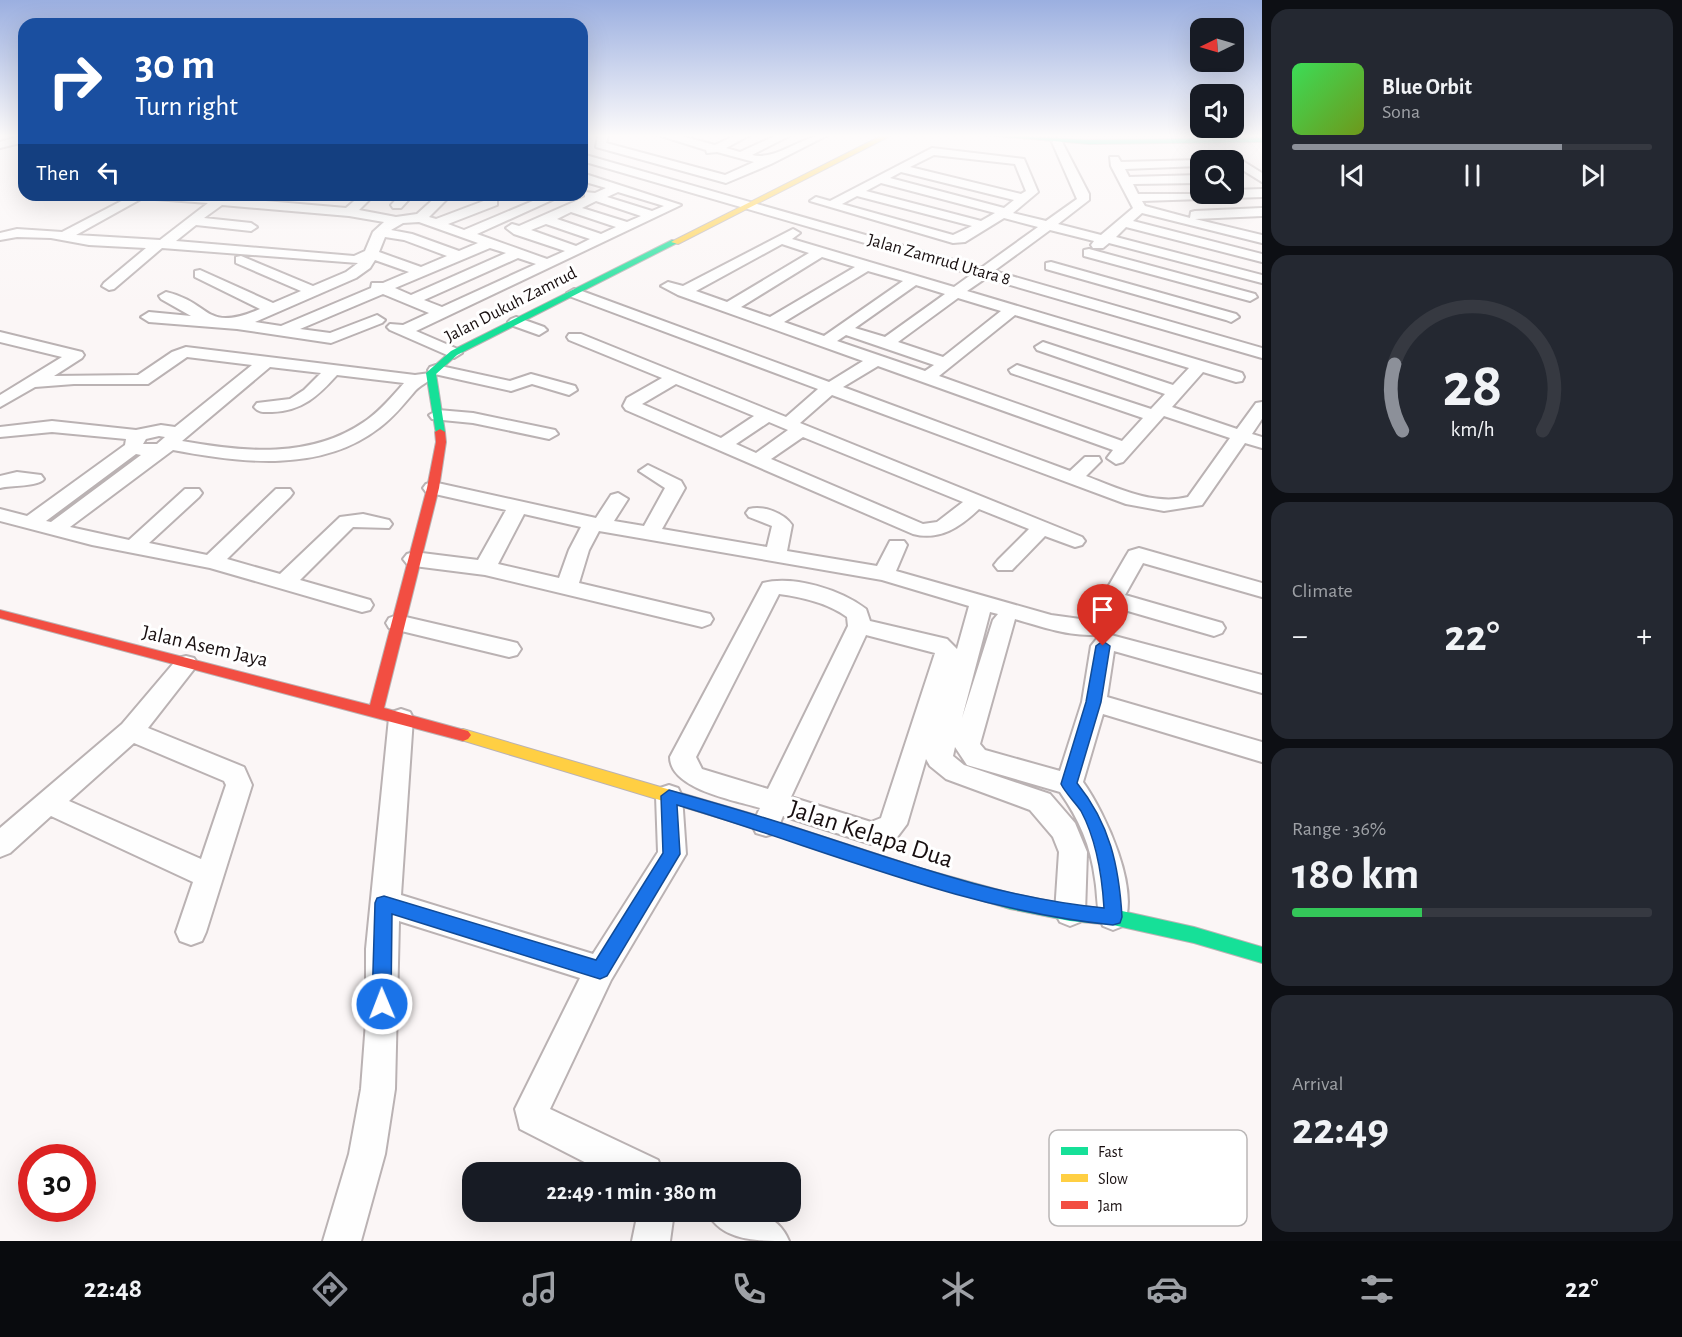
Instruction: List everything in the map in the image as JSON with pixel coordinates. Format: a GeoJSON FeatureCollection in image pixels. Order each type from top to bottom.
{"type":"FeatureCollection","features":[{"type":"Feature","properties":{"kind":"street"},"geometry":{"type":"LineString","coordinates":[[588,201],[602,193]]}},
{"type":"Feature","properties":{"kind":"street"},"geometry":{"type":"LineString","coordinates":[[403,331],[674,203],[638,193]]}},
{"type":"Feature","properties":{"kind":"street","name":"Jalan Zamrud Utara 8"},"geometry":{"type":"LineString","coordinates":[[706,193],[1262,353]]}},
{"type":"Feature","properties":{"kind":"street","name":"Jalan Dukuh Zamrud"},"geometry":{"type":"LineString","coordinates":[[428,374],[453,353],[772,193]]}},
{"type":"Feature","properties":{"kind":"street"},"geometry":{"type":"LineString","coordinates":[[832,205],[853,193]]}},
{"type":"Feature","properties":{"kind":"street"},"geometry":{"type":"LineString","coordinates":[[858,193],[985,226]]}},
{"type":"Feature","properties":{"kind":"street"},"geometry":{"type":"LineString","coordinates":[[933,193],[1184,258],[1262,281],[1227,322],[1051,266]]}},
{"type":"Feature","properties":{"kind":"street"},"geometry":{"type":"LineString","coordinates":[[999,193],[1025,199]]}},
{"type":"Feature","properties":{"kind":"street"},"geometry":{"type":"LineString","coordinates":[[816,201],[953,239],[965,239],[1031,193]]}},
{"type":"Feature","properties":{"kind":"street"},"geometry":{"type":"LineString","coordinates":[[887,343],[1052,224],[1084,198],[1082,193]]}},
{"type":"Feature","properties":{"kind":"street"},"geometry":{"type":"LineString","coordinates":[[1132,193],[1138,203],[1168,216],[1262,239]]}},
{"type":"Feature","properties":{"kind":"street"},"geometry":{"type":"LineString","coordinates":[[1138,203],[1262,193]]}},
{"type":"Feature","properties":{"kind":"street"},"geometry":{"type":"LineString","coordinates":[[588,195],[652,215]]}},
{"type":"Feature","properties":{"kind":"street"},"geometry":{"type":"LineString","coordinates":[[64,236],[131,201]]}},
{"type":"Feature","properties":{"kind":"street"},"geometry":{"type":"LineString","coordinates":[[109,286],[218,201]]}},
{"type":"Feature","properties":{"kind":"street"},"geometry":{"type":"LineString","coordinates":[[257,201],[349,212],[393,220],[420,218],[548,264]]}},
{"type":"Feature","properties":{"kind":"street"},"geometry":{"type":"LineString","coordinates":[[349,212],[362,201]]}},
{"type":"Feature","properties":{"kind":"street"},"geometry":{"type":"LineString","coordinates":[[373,201],[387,204],[438,202],[467,212]]}},
{"type":"Feature","properties":{"kind":"street"},"geometry":{"type":"LineString","coordinates":[[387,204],[394,201]]}},
{"type":"Feature","properties":{"kind":"street"},"geometry":{"type":"LineString","coordinates":[[490,201],[520,211]]}},
{"type":"Feature","properties":{"kind":"street"},"geometry":{"type":"LineString","coordinates":[[465,234],[543,201]]}},
{"type":"Feature","properties":{"kind":"street"},"geometry":{"type":"LineString","coordinates":[[519,231],[587,201]]}},
{"type":"Feature","properties":{"kind":"street"},"geometry":{"type":"LineString","coordinates":[[420,218],[438,202]]}},
{"type":"Feature","properties":{"kind":"street"},"geometry":{"type":"LineString","coordinates":[[436,224],[493,202]]}},
{"type":"Feature","properties":{"kind":"street"},"geometry":{"type":"LineString","coordinates":[[1068,271],[1124,223],[1138,203]]}},
{"type":"Feature","properties":{"kind":"street"},"geometry":{"type":"LineString","coordinates":[[571,208],[628,226]]}},
{"type":"Feature","properties":{"kind":"street"},"geometry":{"type":"LineString","coordinates":[[1168,216],[1261,212]]}},
{"type":"Feature","properties":{"kind":"street"},"geometry":{"type":"LineString","coordinates":[[1241,234],[1261,212]]}},
{"type":"Feature","properties":{"kind":"street"},"geometry":{"type":"LineString","coordinates":[[545,219],[602,238]]}},
{"type":"Feature","properties":{"kind":"street"},"geometry":{"type":"LineString","coordinates":[[237,324],[351,275],[365,265],[380,232],[393,220]]}},
{"type":"Feature","properties":{"kind":"street"},"geometry":{"type":"LineString","coordinates":[[190,221],[250,227]]}},
{"type":"Feature","properties":{"kind":"street"},"geometry":{"type":"LineString","coordinates":[[494,222],[576,250]]}},
{"type":"Feature","properties":{"kind":"street"},"geometry":{"type":"LineString","coordinates":[[1124,223],[1262,258]]}},
{"type":"Feature","properties":{"kind":"street"},"geometry":{"type":"LineString","coordinates":[[380,232],[407,237],[459,256]]}},
{"type":"Feature","properties":{"kind":"street"},"geometry":{"type":"LineString","coordinates":[[1,237],[16,233],[64,236],[89,241],[162,244],[355,260],[371,254],[422,272]]}},
{"type":"Feature","properties":{"kind":"street"},"geometry":{"type":"LineString","coordinates":[[1200,366],[1121,453],[985,398],[675,289],[719,273],[788,236],[822,251],[1236,376]]}},
{"type":"Feature","properties":{"kind":"street"},"geometry":{"type":"LineString","coordinates":[[1167,274],[1199,242]]}},
{"type":"Feature","properties":{"kind":"street"},"geometry":{"type":"LineString","coordinates":[[282,331],[490,243]]}},
{"type":"Feature","properties":{"kind":"street"},"geometry":{"type":"LineString","coordinates":[[728,308],[822,251]]}},
{"type":"Feature","properties":{"kind":"street"},"geometry":{"type":"LineString","coordinates":[[412,300],[518,253]]}},
{"type":"Feature","properties":{"kind":"street"},"geometry":{"type":"LineString","coordinates":[[1089,253],[1250,297]]}},
{"type":"Feature","properties":{"kind":"street"},"geometry":{"type":"LineString","coordinates":[[305,256],[442,313]]}},
{"type":"Feature","properties":{"kind":"street"},"geometry":{"type":"LineString","coordinates":[[752,256],[792,269]]}},
{"type":"Feature","properties":{"kind":"street"},"geometry":{"type":"LineString","coordinates":[[242,260],[312,291]]}},
{"type":"Feature","properties":{"kind":"street"},"geometry":{"type":"LineString","coordinates":[[771,323],[867,265]]}},
{"type":"Feature","properties":{"kind":"street"},"geometry":{"type":"LineString","coordinates":[[719,273],[761,287]]}},
{"type":"Feature","properties":{"kind":"street"},"geometry":{"type":"LineString","coordinates":[[200,274],[271,308]]}},
{"type":"Feature","properties":{"kind":"street"},"geometry":{"type":"LineString","coordinates":[[825,342],[915,279]]}},
{"type":"Feature","properties":{"kind":"street"},"geometry":{"type":"LineString","coordinates":[[574,293],[1137,501],[1185,504],[1195,501],[1250,434],[1262,407]]}},
{"type":"Feature","properties":{"kind":"street"},"geometry":{"type":"LineString","coordinates":[[166,296],[215,322]]}},
{"type":"Feature","properties":{"kind":"street"},"geometry":{"type":"LineString","coordinates":[[344,305],[453,353]]}},
{"type":"Feature","properties":{"kind":"street"},"geometry":{"type":"LineString","coordinates":[[543,308],[603,305]]}},
{"type":"Feature","properties":{"kind":"street"},"geometry":{"type":"LineString","coordinates":[[927,378],[1013,309]]}},
{"type":"Feature","properties":{"kind":"street"},"geometry":{"type":"LineString","coordinates":[[149,317],[237,324],[331,338],[377,320]]}},
{"type":"Feature","properties":{"kind":"street"},"geometry":{"type":"LineString","coordinates":[[516,322],[539,330]]}},
{"type":"Feature","properties":{"kind":"street"},"geometry":{"type":"LineString","coordinates":[[985,398],[1068,326]]}},
{"type":"Feature","properties":{"kind":"street"},"geometry":{"type":"LineString","coordinates":[[844,329],[945,363]]}},
{"type":"Feature","properties":{"kind":"street"},"geometry":{"type":"LineString","coordinates":[[0,337],[25,341],[76,355],[0,402]]}},
{"type":"Feature","properties":{"kind":"street"},"geometry":{"type":"LineString","coordinates":[[575,338],[1075,541]]}},
{"type":"Feature","properties":{"kind":"street"},"geometry":{"type":"LineString","coordinates":[[0,356],[25,341]]}},
{"type":"Feature","properties":{"kind":"street"},"geometry":{"type":"LineString","coordinates":[[1043,347],[1164,405]]}},
{"type":"Feature","properties":{"kind":"street"},"geometry":{"type":"LineString","coordinates":[[119,398],[181,353],[333,370],[428,374],[511,386],[531,379],[569,390]]}},
{"type":"Feature","properties":{"kind":"street"},"geometry":{"type":"LineString","coordinates":[[758,460],[794,427],[830,388],[876,360]]}},
{"type":"Feature","properties":{"kind":"street"},"geometry":{"type":"LineString","coordinates":[[53,530],[258,361]]}},
{"type":"Feature","properties":{"kind":"street"},"geometry":{"type":"LineString","coordinates":[[263,407],[285,407],[298,403],[333,370]]}},
{"type":"Feature","properties":{"kind":"street"},"geometry":{"type":"LineString","coordinates":[[1017,370],[1164,405],[1250,434],[1262,443]]}},
{"type":"Feature","properties":{"kind":"street"},"geometry":{"type":"LineString","coordinates":[[342,1241],[367,1154],[378,1089],[382,1022],[381,949],[384,903],[391,857],[388,714],[397,623],[433,488],[441,442],[438,415],[428,374]]}},
{"type":"Feature","properties":{"kind":"street"},"geometry":{"type":"LineString","coordinates":[[0,432],[24,426],[66,425],[137,442],[165,440],[250,456],[275,456],[330,446],[372,426],[428,374]]}},
{"type":"Feature","properties":{"kind":"street"},"geometry":{"type":"LineString","coordinates":[[28,383],[68,379],[142,380]]}},
{"type":"Feature","properties":{"kind":"street"},"geometry":{"type":"LineString","coordinates":[[673,379],[633,402],[632,406],[920,530],[937,531],[952,524],[976,501]]}},
{"type":"Feature","properties":{"kind":"street"},"geometry":{"type":"LineString","coordinates":[[438,415],[473,418],[549,434]]}},
{"type":"Feature","properties":{"kind":"street"},"geometry":{"type":"LineString","coordinates":[[723,445],[767,416]]}},
{"type":"Feature","properties":{"kind":"street"},"geometry":{"type":"LineString","coordinates":[[0,421],[24,426]]}},
{"type":"Feature","properties":{"kind":"street"},"geometry":{"type":"LineString","coordinates":[[30,523],[137,442]]}},
{"type":"Feature","properties":{"kind":"street"},"geometry":{"type":"LineString","coordinates":[[1073,478],[1092,461]]}},
{"type":"Feature","properties":{"kind":"street"},"geometry":{"type":"LineString","coordinates":[[648,471],[674,484],[675,488],[650,533]]}},
{"type":"Feature","properties":{"kind":"street"},"geometry":{"type":"LineString","coordinates":[[0,482],[17,478],[34,479]]}},
{"type":"Feature","properties":{"kind":"street"},"geometry":{"type":"LineString","coordinates":[[433,488],[597,524],[884,574],[981,604],[1051,622],[1101,630],[1105,627],[1112,599],[1136,556],[1139,555],[1262,590]]}},
{"type":"Feature","properties":{"kind":"street"},"geometry":{"type":"LineString","coordinates":[[133,547],[192,493]]}},
{"type":"Feature","properties":{"kind":"street"},"geometry":{"type":"LineString","coordinates":[[212,562],[283,493]]}},
{"type":"Feature","properties":{"kind":"street"},"geometry":{"type":"LineString","coordinates":[[567,588],[579,550],[618,499]]}},
{"type":"Feature","properties":{"kind":"street"},"geometry":{"type":"LineString","coordinates":[[485,568],[518,506]]}},
{"type":"Feature","properties":{"kind":"street"},"geometry":{"type":"LineString","coordinates":[[756,513],[777,520],[782,525],[776,555]]}},
{"type":"Feature","properties":{"kind":"street"},"geometry":{"type":"LineString","coordinates":[[0,515],[53,530],[212,562],[362,605]]}},
{"type":"Feature","properties":{"kind":"street"},"geometry":{"type":"LineString","coordinates":[[284,583],[347,521],[363,520],[382,524]]}},
{"type":"Feature","properties":{"kind":"street"},"geometry":{"type":"LineString","coordinates":[[1005,566],[1042,528]]}},
{"type":"Feature","properties":{"kind":"street"},"geometry":{"type":"LineString","coordinates":[[884,574],[897,545]]}},
{"type":"Feature","properties":{"kind":"street"},"geometry":{"type":"LineString","coordinates":[[414,559],[485,568],[702,619]]}},
{"type":"Feature","properties":{"kind":"street"},"geometry":{"type":"LineString","coordinates":[[771,813],[859,626],[858,615],[849,607],[785,585],[771,588],[683,758],[686,770],[693,776],[771,813],[871,833],[885,832],[893,824],[947,651],[939,645],[859,626]]}},
{"type":"Feature","properties":{"kind":"street"},"geometry":{"type":"LineString","coordinates":[[1112,599],[1214,628]]}},
{"type":"Feature","properties":{"kind":"street"},"geometry":{"type":"LineString","coordinates":[[981,604],[939,759],[955,772],[1040,802],[1065,831],[1073,852],[1070,913]]}},
{"type":"Feature","properties":{"kind":"street","name":"Jalan Asem Jaya"},"geometry":{"type":"LineString","coordinates":[[0,614],[186,664],[269,682],[388,714]]}},
{"type":"Feature","properties":{"kind":"street"},"geometry":{"type":"LineString","coordinates":[[1004,620],[967,745],[976,758],[1069,784],[1087,807],[1099,835],[1111,875],[1113,917]]}},
{"type":"Feature","properties":{"kind":"street"},"geometry":{"type":"LineString","coordinates":[[397,623],[509,649]]}},
{"type":"Feature","properties":{"kind":"street"},"geometry":{"type":"LineString","coordinates":[[1069,784],[1094,702],[1103,646],[1107,642],[1262,684]]}},
{"type":"Feature","properties":{"kind":"street"},"geometry":{"type":"LineString","coordinates":[[0,845],[131,731],[186,664]]}},
{"type":"Feature","properties":{"kind":"street"},"geometry":{"type":"LineString","coordinates":[[1094,702],[1262,752]]}},
{"type":"Feature","properties":{"kind":"street","name":"Jalan Kelapa Dua"},"geometry":{"type":"LineString","coordinates":[[388,714],[669,796],[771,813],[885,866],[960,888],[1070,913],[1113,917],[1194,935],[1262,955]]}},
{"type":"Feature","properties":{"kind":"street"},"geometry":{"type":"LineString","coordinates":[[131,731],[235,774],[237,778],[239,785],[191,932]]}},
{"type":"Feature","properties":{"kind":"street"},"geometry":{"type":"LineString","coordinates":[[623,1162],[532,1117],[532,1109],[600,970],[672,854],[669,796]]}},
{"type":"Feature","properties":{"kind":"street"},"geometry":{"type":"LineString","coordinates":[[48,803],[209,876]]}},
{"type":"Feature","properties":{"kind":"street"},"geometry":{"type":"LineString","coordinates":[[384,903],[600,970]]}},
{"type":"Feature","properties":{"kind":"street"},"geometry":{"type":"LineString","coordinates":[[651,1241],[654,1222]]}},
{"type":"Feature","properties":{"kind":"street"},"geometry":{"type":"LineString","coordinates":[[741,1222],[770,1241]]}},
{"type":"Feature","properties":{"kind":"traffic: fast"},"geometry":{"type":"LineString","coordinates":[[440,432],[431,373],[454,353],[675,242]]}},
{"type":"Feature","properties":{"kind":"traffic: fast"},"geometry":{"type":"LineString","coordinates":[[923,876],[1010,901],[1070,913],[1113,917],[1194,935],[1262,955]]}},
{"type":"Feature","properties":{"kind":"traffic: slow"},"geometry":{"type":"LineString","coordinates":[[675,242],[773,193]]}},
{"type":"Feature","properties":{"kind":"traffic: slow"},"geometry":{"type":"LineString","coordinates":[[463,735],[766,825],[923,876]]}},
{"type":"Feature","properties":{"kind":"traffic: jam"},"geometry":{"type":"LineString","coordinates":[[376,711],[433,488],[441,442],[440,432]]}},
{"type":"Feature","properties":{"kind":"traffic: jam"},"geometry":{"type":"LineString","coordinates":[[0,614],[463,735]]}},
{"type":"Feature","properties":{"kind":"route"},"geometry":{"type":"LineString","coordinates":[[382,1004],[381,949],[384,903],[600,970],[672,854],[669,796],[960,888],[1070,913],[1113,917],[1111,875],[1099,835],[1087,807],[1069,784],[1094,702],[1103,646]]}}]}
